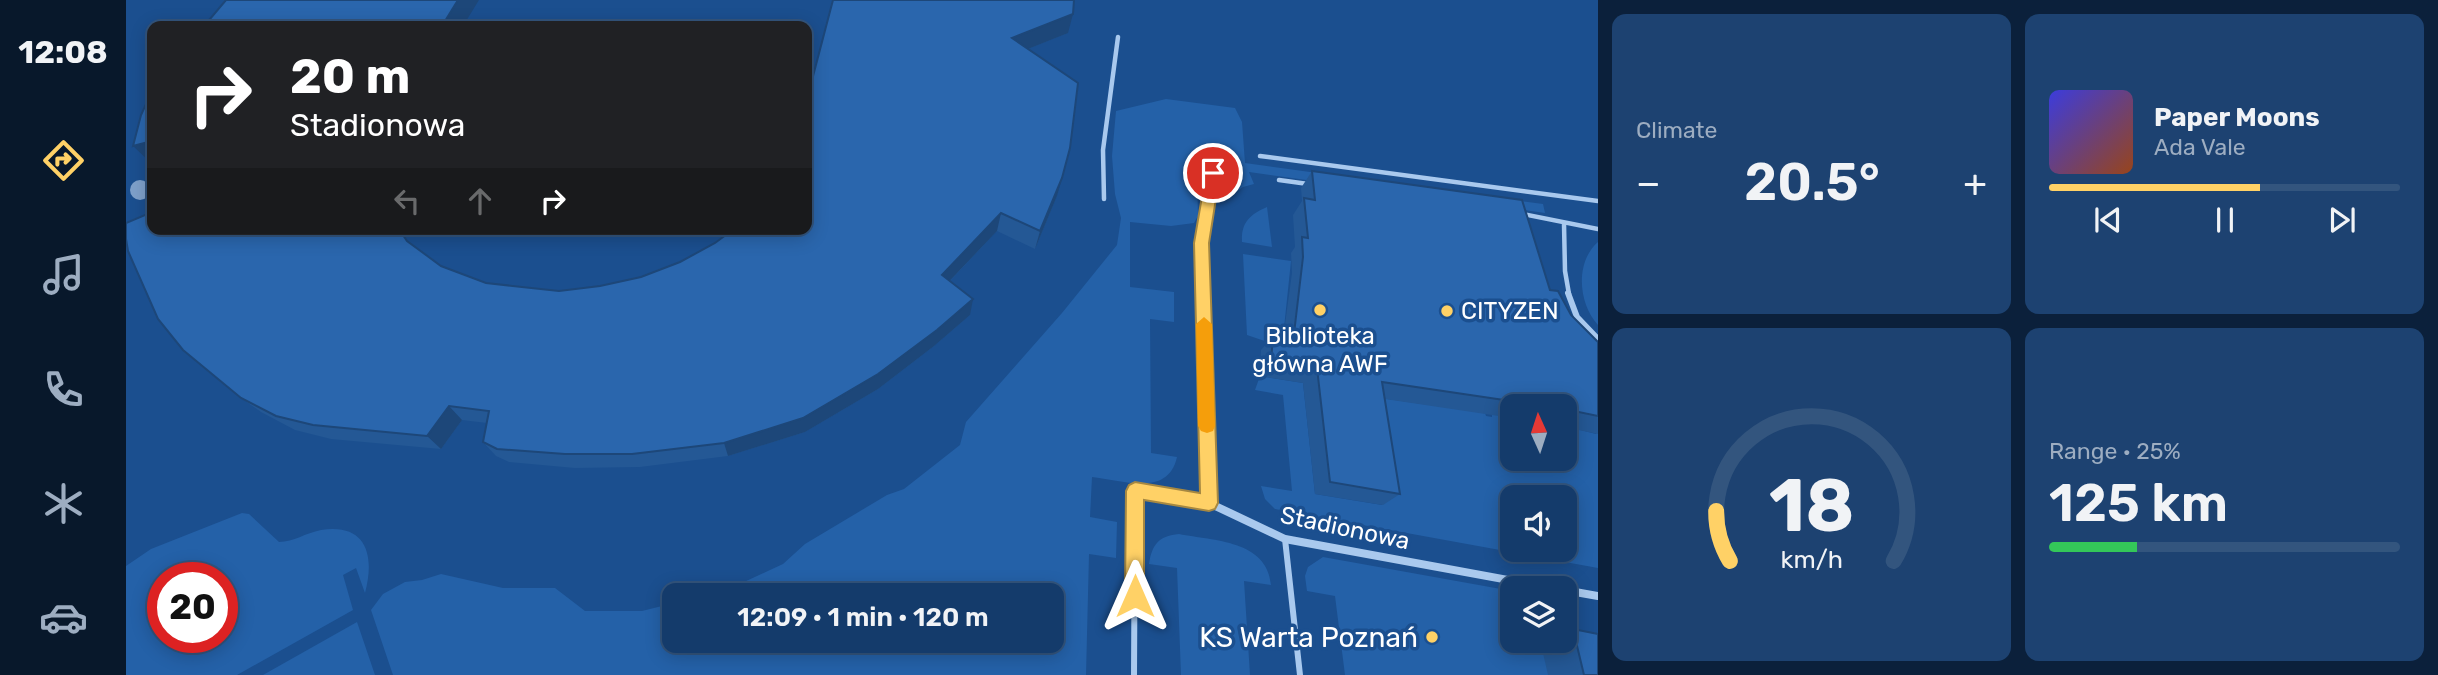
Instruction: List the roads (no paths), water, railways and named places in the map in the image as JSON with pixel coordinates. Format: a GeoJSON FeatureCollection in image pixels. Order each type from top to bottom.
{"type":"FeatureCollection","features":[{"type":"Feature","properties":{"kind":"street","name":"Stadionowa"},"geometry":{"type":"LineString","coordinates":[[1135,491],[1209,503],[1285,540],[1500,579]]}},
{"type":"Feature","properties":{"kind":"street"},"geometry":{"type":"LineString","coordinates":[[1577,592],[1598,596]]}},
{"type":"Feature","properties":{"kind":"lane"},"geometry":{"type":"LineString","coordinates":[[1104,199],[1103,150],[1118,37]]}},
{"type":"Feature","properties":{"kind":"lane"},"geometry":{"type":"LineString","coordinates":[[1260,156],[1598,201]]}},
{"type":"Feature","properties":{"kind":"lane"},"geometry":{"type":"LineString","coordinates":[[1209,503],[1201,243],[1213,173]]}},
{"type":"Feature","properties":{"kind":"lane"},"geometry":{"type":"LineString","coordinates":[[1279,180],[1320,186]]}},
{"type":"Feature","properties":{"kind":"lane"},"geometry":{"type":"LineString","coordinates":[[1511,213],[1552,218],[1564,224],[1598,229]]}},
{"type":"Feature","properties":{"kind":"lane"},"geometry":{"type":"LineString","coordinates":[[1564,224],[1564,268],[1573,307],[1580,322],[1598,338]]}},
{"type":"Feature","properties":{"kind":"lane"},"geometry":{"type":"LineString","coordinates":[[1134,675],[1135,491]]}},
{"type":"Feature","properties":{"kind":"lane"},"geometry":{"type":"LineString","coordinates":[[1285,540],[1300,675]]}},
{"type":"Feature","properties":{"kind":"place","name":"Biblioteka główna AWF"},"geometry":{"type":"Point","coordinates":[1320,310]}},
{"type":"Feature","properties":{"kind":"place","name":"CITYZEN"},"geometry":{"type":"Point","coordinates":[1447,311]}},
{"type":"Feature","properties":{"kind":"place","name":"KS Warta Poznań"},"geometry":{"type":"Point","coordinates":[1432,637]}}]}
